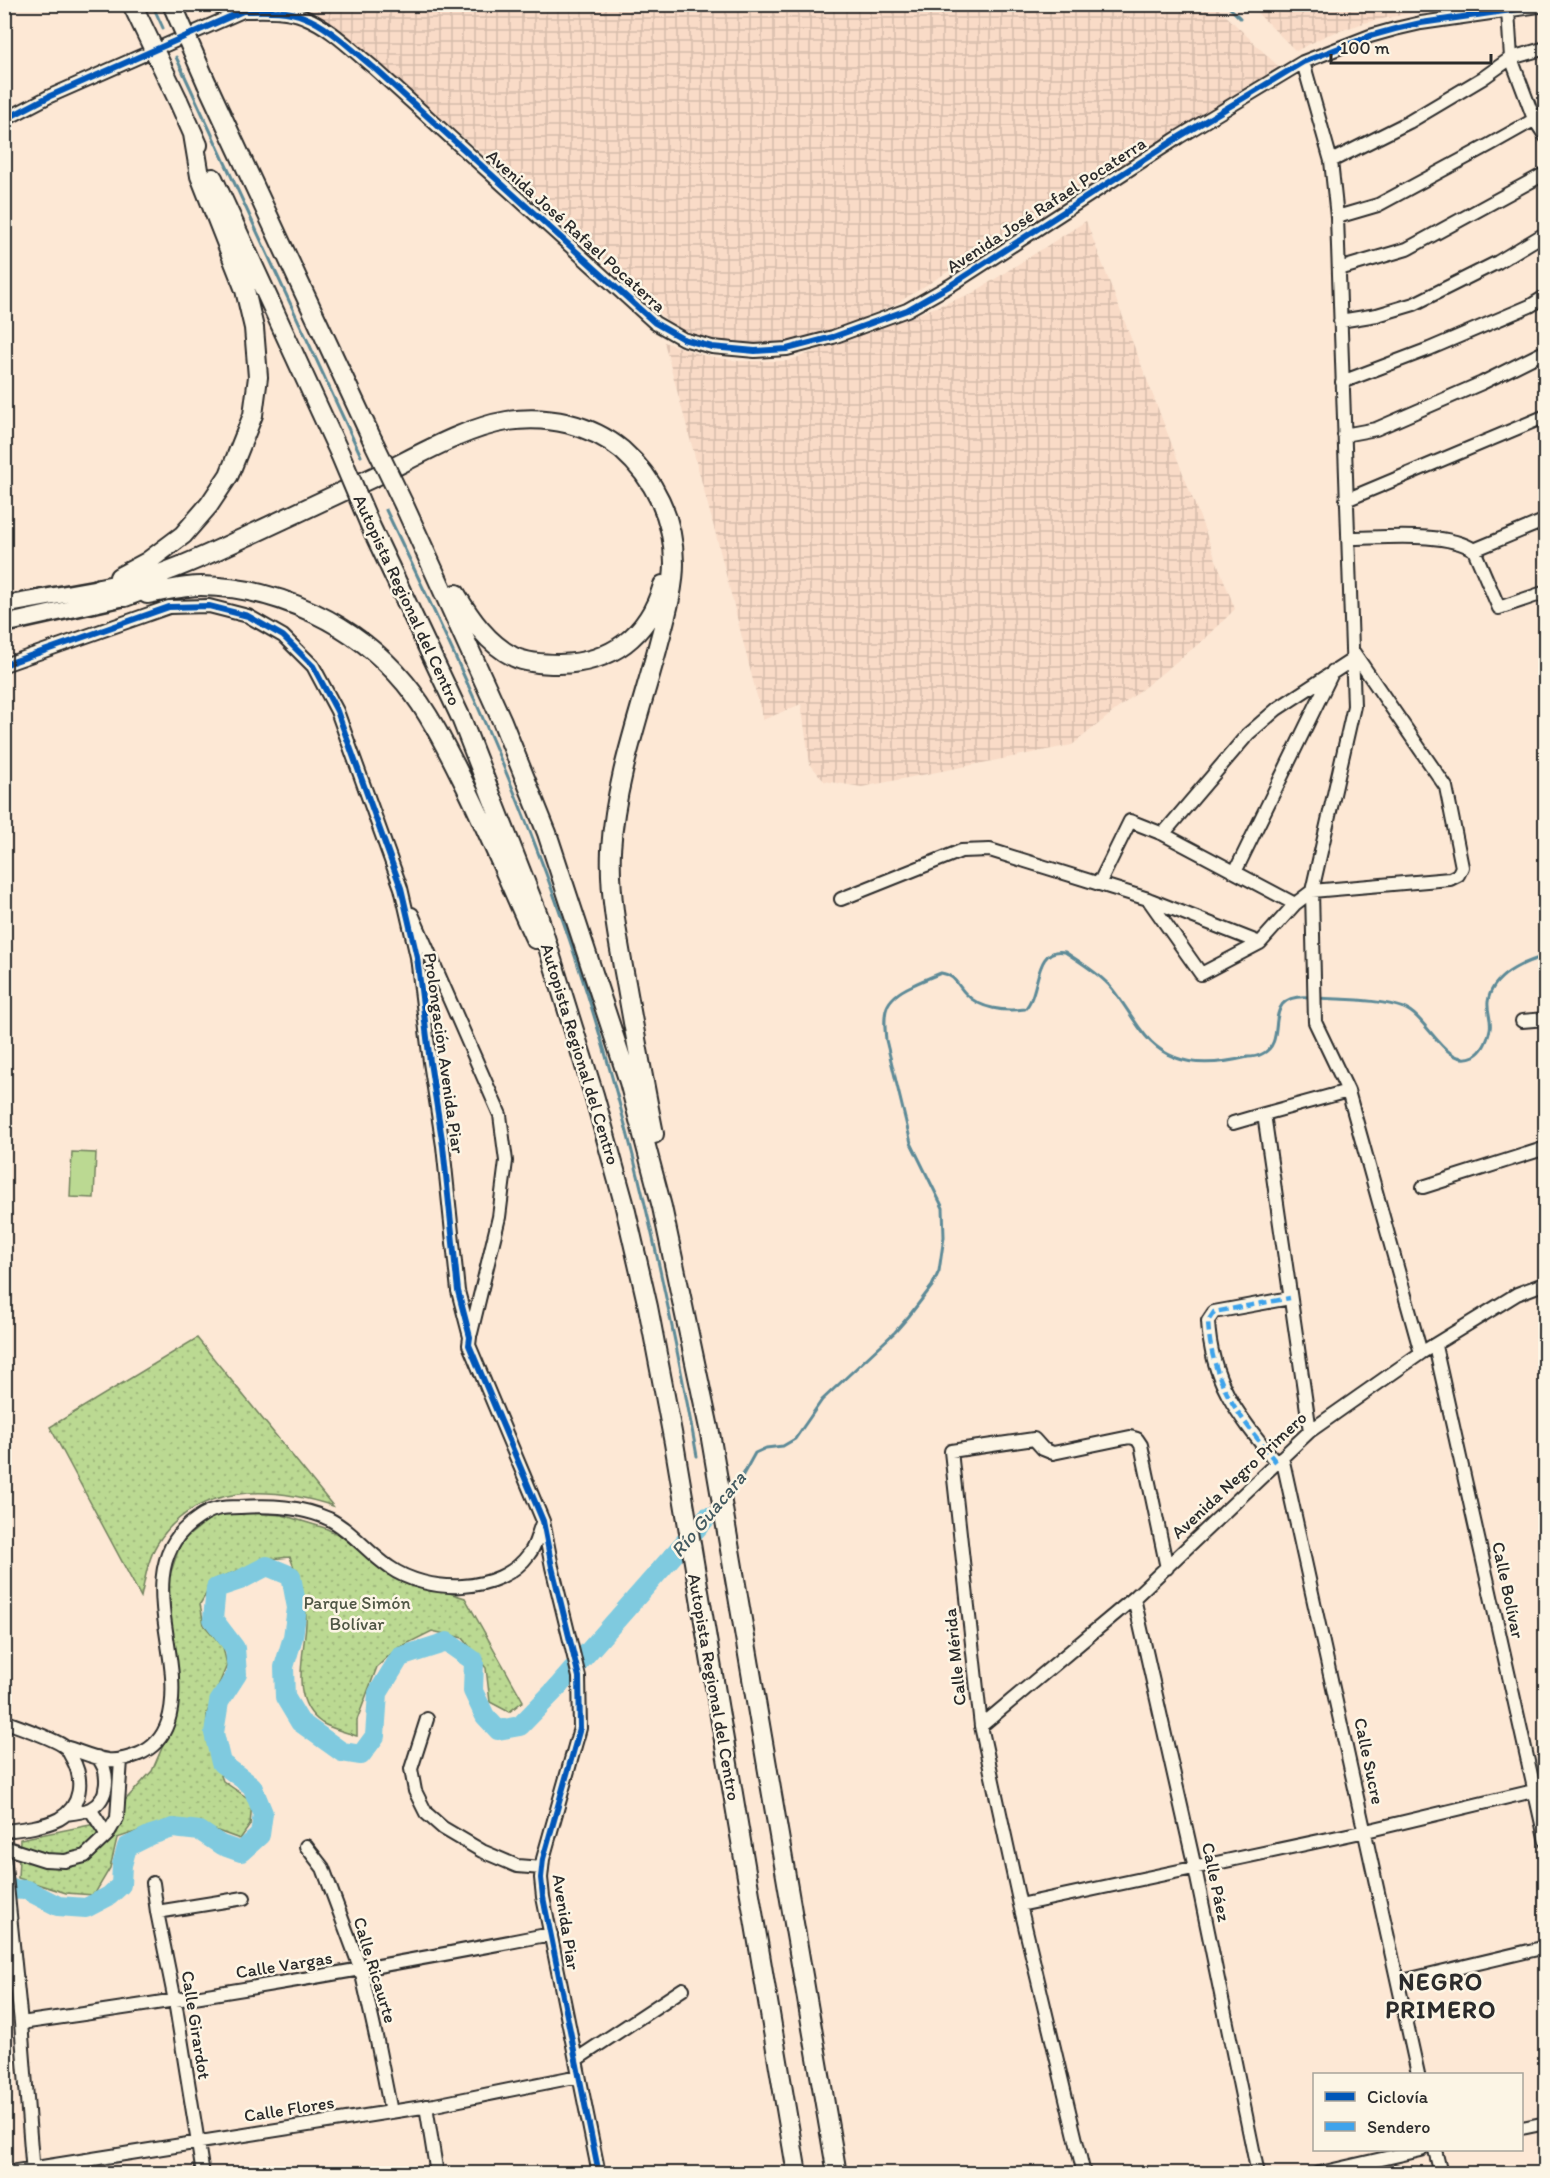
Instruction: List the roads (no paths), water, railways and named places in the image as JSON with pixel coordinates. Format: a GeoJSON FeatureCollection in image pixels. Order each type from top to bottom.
{"type":"FeatureCollection","features":[{"type":"Feature","properties":{"kind":"highway","name":"Autopista Regional del Centro"},"geometry":{"type":"LineString","coordinates":[[132,4],[340,454],[370,525],[461,717],[538,915],[594,1095],[624,1203],[648,1307],[674,1443],[797,2174]]}},
{"type":"Feature","properties":{"kind":"highway","name":"Autopista Regional del Centro"},"geometry":{"type":"LineString","coordinates":[[172,4],[502,721],[547,833],[629,1082],[662,1207],[710,1434],[837,2174]]}},
{"type":"Feature","properties":{"kind":"highway"},"geometry":{"type":"LineString","coordinates":[[99,588],[147,562],[183,535],[209,505],[229,475],[253,415],[258,377],[254,328],[245,290],[200,176],[193,134]]}},
{"type":"Feature","properties":{"kind":"highway"},"geometry":{"type":"LineString","coordinates":[[99,588],[155,576],[236,542],[446,442],[484,427],[507,421],[563,422],[581,427],[614,444],[646,475],[667,517],[674,560],[673,580],[615,811],[611,853],[613,898],[619,944],[666,1196],[689,1287],[690,1333]]}},
{"type":"Feature","properties":{"kind":"highway"},"geometry":{"type":"LineString","coordinates":[[125,597],[200,569],[473,442],[524,431],[550,430],[576,436],[616,455],[634,471],[649,494],[666,538],[667,562],[659,598],[651,616],[638,632],[622,646],[605,656],[586,663],[561,664],[545,664],[515,658],[492,642],[467,613],[404,506]]}},
{"type":"Feature","properties":{"kind":"highway"},"geometry":{"type":"LineString","coordinates":[[125,597],[199,586],[234,588],[281,599],[327,620],[371,649],[390,667],[406,684],[443,741],[473,801],[537,944],[594,1095]]}},
{"type":"Feature","properties":{"kind":"main road"},"geometry":{"type":"LineString","coordinates":[[4,605],[99,588]]}},
{"type":"Feature","properties":{"kind":"main road"},"geometry":{"type":"LineString","coordinates":[[4,624],[125,597]]}},
{"type":"Feature","properties":{"kind":"street","name":"Avenida José Rafael Pocaterra"},"geometry":{"type":"LineString","coordinates":[[4,120],[50,96],[243,11],[273,11],[303,16],[329,31],[373,67],[655,323],[683,339],[712,347],[755,351],[788,349],[833,337],[907,310],[951,285],[1179,137],[1303,62],[1370,36],[1395,29],[1421,23],[1545,5]]}},
{"type":"Feature","properties":{"kind":"street"},"geometry":{"type":"LineString","coordinates":[[1508,11],[1511,58],[1534,119],[1545,137]]}},
{"type":"Feature","properties":{"kind":"street"},"geometry":{"type":"LineString","coordinates":[[1331,161],[1409,122],[1483,78],[1511,58],[1545,48]]}},
{"type":"Feature","properties":{"kind":"street"},"geometry":{"type":"LineString","coordinates":[[1303,62],[1331,161],[1337,217],[1354,706],[1352,726],[1312,891],[1315,1022],[1348,1092],[1421,1353]]}},
{"type":"Feature","properties":{"kind":"street"},"geometry":{"type":"LineString","coordinates":[[1337,217],[1378,205],[1545,113]]}},
{"type":"Feature","properties":{"kind":"street"},"geometry":{"type":"LineString","coordinates":[[1339,269],[1407,249],[1545,173]]}},
{"type":"Feature","properties":{"kind":"street"},"geometry":{"type":"LineString","coordinates":[[1340,321],[1377,315],[1414,304],[1498,262],[1545,233]]}},
{"type":"Feature","properties":{"kind":"street"},"geometry":{"type":"LineString","coordinates":[[1342,382],[1429,349],[1530,306],[1545,296]]}},
{"type":"Feature","properties":{"kind":"street"},"geometry":{"type":"LineString","coordinates":[[1344,435],[1376,429],[1545,351]]}},
{"type":"Feature","properties":{"kind":"street"},"geometry":{"type":"LineString","coordinates":[[1346,500],[1545,416]]}},
{"type":"Feature","properties":{"kind":"street"},"geometry":{"type":"LineString","coordinates":[[1474,550],[1545,520]]}},
{"type":"Feature","properties":{"kind":"street"},"geometry":{"type":"LineString","coordinates":[[1347,538],[1428,537],[1467,545],[1474,550],[1499,608],[1545,592]]}},
{"type":"Feature","properties":{"kind":"street","name":"Prolongación Avenida Piar"},"geometry":{"type":"LineString","coordinates":[[4,665],[169,607],[209,606],[248,616],[283,636],[313,666],[337,711],[401,888],[500,1115],[506,1161],[499,1217],[469,1345],[543,1521],[569,1637]]}},
{"type":"Feature","properties":{"kind":"street"},"geometry":{"type":"LineString","coordinates":[[1163,834],[1248,734],[1277,709],[1352,655]]}},
{"type":"Feature","properties":{"kind":"street"},"geometry":{"type":"LineString","coordinates":[[1148,899],[1201,974],[1260,943],[1295,904],[1312,891],[1450,879],[1458,875],[1462,867],[1446,787],[1352,655]]}},
{"type":"Feature","properties":{"kind":"street"},"geometry":{"type":"LineString","coordinates":[[1235,872],[1334,670]]}},
{"type":"Feature","properties":{"kind":"street"},"geometry":{"type":"LineString","coordinates":[[1099,884],[1130,821],[1163,834],[1295,904]]}},
{"type":"Feature","properties":{"kind":"street"},"geometry":{"type":"LineString","coordinates":[[841,899],[961,851],[990,850],[1148,899],[1260,943]]}},
{"type":"Feature","properties":{"kind":"street","name":"Prolongación Avenida Piar"},"geometry":{"type":"LineString","coordinates":[[401,888],[417,957],[443,1146],[459,1291],[470,1337]]}},
{"type":"Feature","properties":{"kind":"street"},"geometry":{"type":"LineString","coordinates":[[1522,1021],[1545,1019]]}},
{"type":"Feature","properties":{"kind":"street"},"geometry":{"type":"LineString","coordinates":[[1233,1123],[1348,1092]]}},
{"type":"Feature","properties":{"kind":"street"},"geometry":{"type":"LineString","coordinates":[[1264,1114],[1310,1431]]}},
{"type":"Feature","properties":{"kind":"street"},"geometry":{"type":"LineString","coordinates":[[1423,1187],[1545,1148]]}},
{"type":"Feature","properties":{"kind":"street","name":"Avenida Negro Primero"},"geometry":{"type":"LineString","coordinates":[[981,1726],[1134,1598],[1310,1431],[1421,1353],[1517,1294],[1545,1283]]}},
{"type":"Feature","properties":{"kind":"street"},"geometry":{"type":"LineString","coordinates":[[1279,1460],[1241,1419],[1225,1392],[1217,1372],[1208,1321],[1214,1312],[1290,1298]]}},
{"type":"Feature","properties":{"kind":"street","name":"Calle Bolívar"},"geometry":{"type":"LineString","coordinates":[[1435,1346],[1539,1790],[1545,1842]]}},
{"type":"Feature","properties":{"kind":"street","name":"Calle Mérida"},"geometry":{"type":"LineString","coordinates":[[1084,2174],[1020,1905],[981,1726],[951,1451],[1034,1439],[1043,1449],[1053,1453],[1130,1437],[1137,1439],[1141,1445],[1167,1568]]}},
{"type":"Feature","properties":{"kind":"street","name":"Calle Sucre"},"geometry":{"type":"LineString","coordinates":[[1279,1460],[1366,1831],[1418,2073]]}},
{"type":"Feature","properties":{"kind":"street"},"geometry":{"type":"LineString","coordinates":[[4,1721],[65,1747],[97,1757],[121,1760],[147,1751],[156,1744],[170,1718],[172,1677],[165,1639],[162,1588],[167,1555],[181,1532],[201,1515],[219,1508],[271,1505],[303,1510],[330,1520],[389,1567],[407,1578],[434,1585],[462,1587],[482,1584],[513,1570],[530,1554],[543,1521]]}},
{"type":"Feature","properties":{"kind":"street"},"geometry":{"type":"LineString","coordinates":[[530,1554],[540,1556],[552,1568]]}},
{"type":"Feature","properties":{"kind":"street","name":"Calle Páez"},"geometry":{"type":"LineString","coordinates":[[1134,1598],[1195,1868],[1258,2174]]}},
{"type":"Feature","properties":{"kind":"street","name":"Avenida Piar"},"geometry":{"type":"LineString","coordinates":[[569,1637],[579,1677],[580,1728],[542,1868],[543,1896],[598,2174]]}},
{"type":"Feature","properties":{"kind":"street"},"geometry":{"type":"LineString","coordinates":[[427,1719],[411,1769],[416,1791],[426,1813],[443,1828],[482,1851],[517,1866],[542,1868]]}},
{"type":"Feature","properties":{"kind":"street"},"geometry":{"type":"LineString","coordinates":[[65,1747],[76,1765],[81,1782],[79,1793],[66,1814]]}},
{"type":"Feature","properties":{"kind":"street"},"geometry":{"type":"LineString","coordinates":[[4,1831],[48,1823],[66,1814],[90,1809],[101,1799],[106,1782],[105,1769],[97,1757]]}},
{"type":"Feature","properties":{"kind":"street"},"geometry":{"type":"LineString","coordinates":[[4,1847],[45,1860],[65,1861],[85,1856],[107,1835],[117,1818],[121,1760]]}},
{"type":"Feature","properties":{"kind":"street"},"geometry":{"type":"LineString","coordinates":[[1020,1905],[1366,1831],[1539,1790]]}},
{"type":"Feature","properties":{"kind":"street"},"geometry":{"type":"LineString","coordinates":[[90,1809],[107,1835]]}},
{"type":"Feature","properties":{"kind":"street","name":"Calle Ricaurte"},"geometry":{"type":"LineString","coordinates":[[306,1846],[323,1868],[361,1970],[391,2112]]}},
{"type":"Feature","properties":{"kind":"street"},"geometry":{"type":"LineString","coordinates":[[4,1856],[21,2023],[32,2171]]}},
{"type":"Feature","properties":{"kind":"street","name":"Calle Girardot"},"geometry":{"type":"LineString","coordinates":[[153,1882],[175,2001],[202,2174]]}},
{"type":"Feature","properties":{"kind":"street"},"geometry":{"type":"LineString","coordinates":[[157,1912],[244,1898]]}},
{"type":"Feature","properties":{"kind":"street","name":"Calle Vargas"},"geometry":{"type":"LineString","coordinates":[[21,2023],[175,2001],[361,1970],[551,1934]]}},
{"type":"Feature","properties":{"kind":"street"},"geometry":{"type":"LineString","coordinates":[[1398,1982],[1545,1947]]}},
{"type":"Feature","properties":{"kind":"street"},"geometry":{"type":"LineString","coordinates":[[577,2059],[683,1989]]}},
{"type":"Feature","properties":{"kind":"street","name":"Calle Flores"},"geometry":{"type":"LineString","coordinates":[[4,2173],[32,2171],[196,2142],[391,2112],[579,2076]]}},
{"type":"Feature","properties":{"kind":"street"},"geometry":{"type":"LineString","coordinates":[[426,2106],[437,2174]]}},
{"type":"Feature","properties":{"kind":"street"},"geometry":{"type":"LineString","coordinates":[[1523,2128],[1545,2123]]}},
{"type":"Feature","properties":{"kind":"street"},"geometry":{"type":"LineString","coordinates":[[1316,2174],[1417,2151]]}},
{"type":"Feature","properties":{"kind":"street"},"geometry":{"type":"LineString","coordinates":[[1435,2151],[1441,2174]]}},
{"type":"Feature","properties":{"kind":"waterway"},"geometry":{"type":"LineString","coordinates":[[152,4],[163,28]]}},
{"type":"Feature","properties":{"kind":"waterway"},"geometry":{"type":"LineString","coordinates":[[1226,4],[1240,18]]}},
{"type":"Feature","properties":{"kind":"waterway"},"geometry":{"type":"LineString","coordinates":[[176,57],[361,456]]}},
{"type":"Feature","properties":{"kind":"waterway"},"geometry":{"type":"LineString","coordinates":[[386,510],[454,655],[518,801],[579,969],[620,1107],[655,1246],[697,1456]]}},
{"type":"Feature","properties":{"kind":"waterway","name":"Río Guacara"},"geometry":{"type":"LineString","coordinates":[[728,1494],[739,1482],[755,1453],[766,1448],[783,1446],[795,1439],[822,1400],[909,1316],[932,1286],[939,1271],[944,1237],[943,1208],[911,1143],[886,1040],[885,1014],[890,1001],[895,996],[941,973],[953,978],[966,994],[978,1003],[1001,1010],[1025,1009],[1034,992],[1042,963],[1055,952],[1065,952],[1094,971],[1109,985],[1141,1030],[1163,1052],[1189,1062],[1203,1063],[1262,1054],[1270,1048],[1274,1039],[1279,1009],[1285,1002],[1295,997],[1311,997]]}},
{"type":"Feature","properties":{"kind":"waterway","name":"Río Guacara"},"geometry":{"type":"LineString","coordinates":[[1317,998],[1373,1001],[1404,1008],[1413,1013],[1446,1049],[1455,1056],[1464,1058],[1477,1054],[1486,1041],[1490,1026],[1488,1002],[1495,985],[1518,966],[1546,956]]}},
{"type":"Feature","properties":{"kind":"waterway","name":"Río Guacara"},"geometry":{"type":"LineString","coordinates":[[707,1517],[715,1508]]}},
{"type":"Feature","properties":{"kind":"waterway","name":"Río Guacara"},"geometry":{"type":"LineString","coordinates":[[4,1889],[27,1890],[58,1906],[86,1908],[109,1896],[121,1885],[122,1865],[127,1847],[151,1835],[173,1828],[200,1831],[221,1845],[241,1852],[260,1835],[263,1813],[252,1786],[221,1763],[214,1733],[219,1702],[237,1674],[235,1648],[213,1619],[216,1588],[240,1580],[267,1566],[291,1576],[297,1608],[293,1637],[284,1667],[285,1697],[300,1722],[342,1752],[361,1755],[375,1736],[378,1693],[400,1657],[447,1642],[474,1661],[473,1691],[485,1716],[498,1730],[520,1726],[554,1691],[707,1517]]}},
{"type":"Feature","properties":{"kind":"district","name":"NEGRO PRIMERO"},"geometry":{"type":"Point","coordinates":[1441,1996]}},
{"type":"Feature","properties":{"kind":"park label","name":"Parque Simón Bolívar"},"geometry":{"type":"Point","coordinates":[357,1613]}}]}
